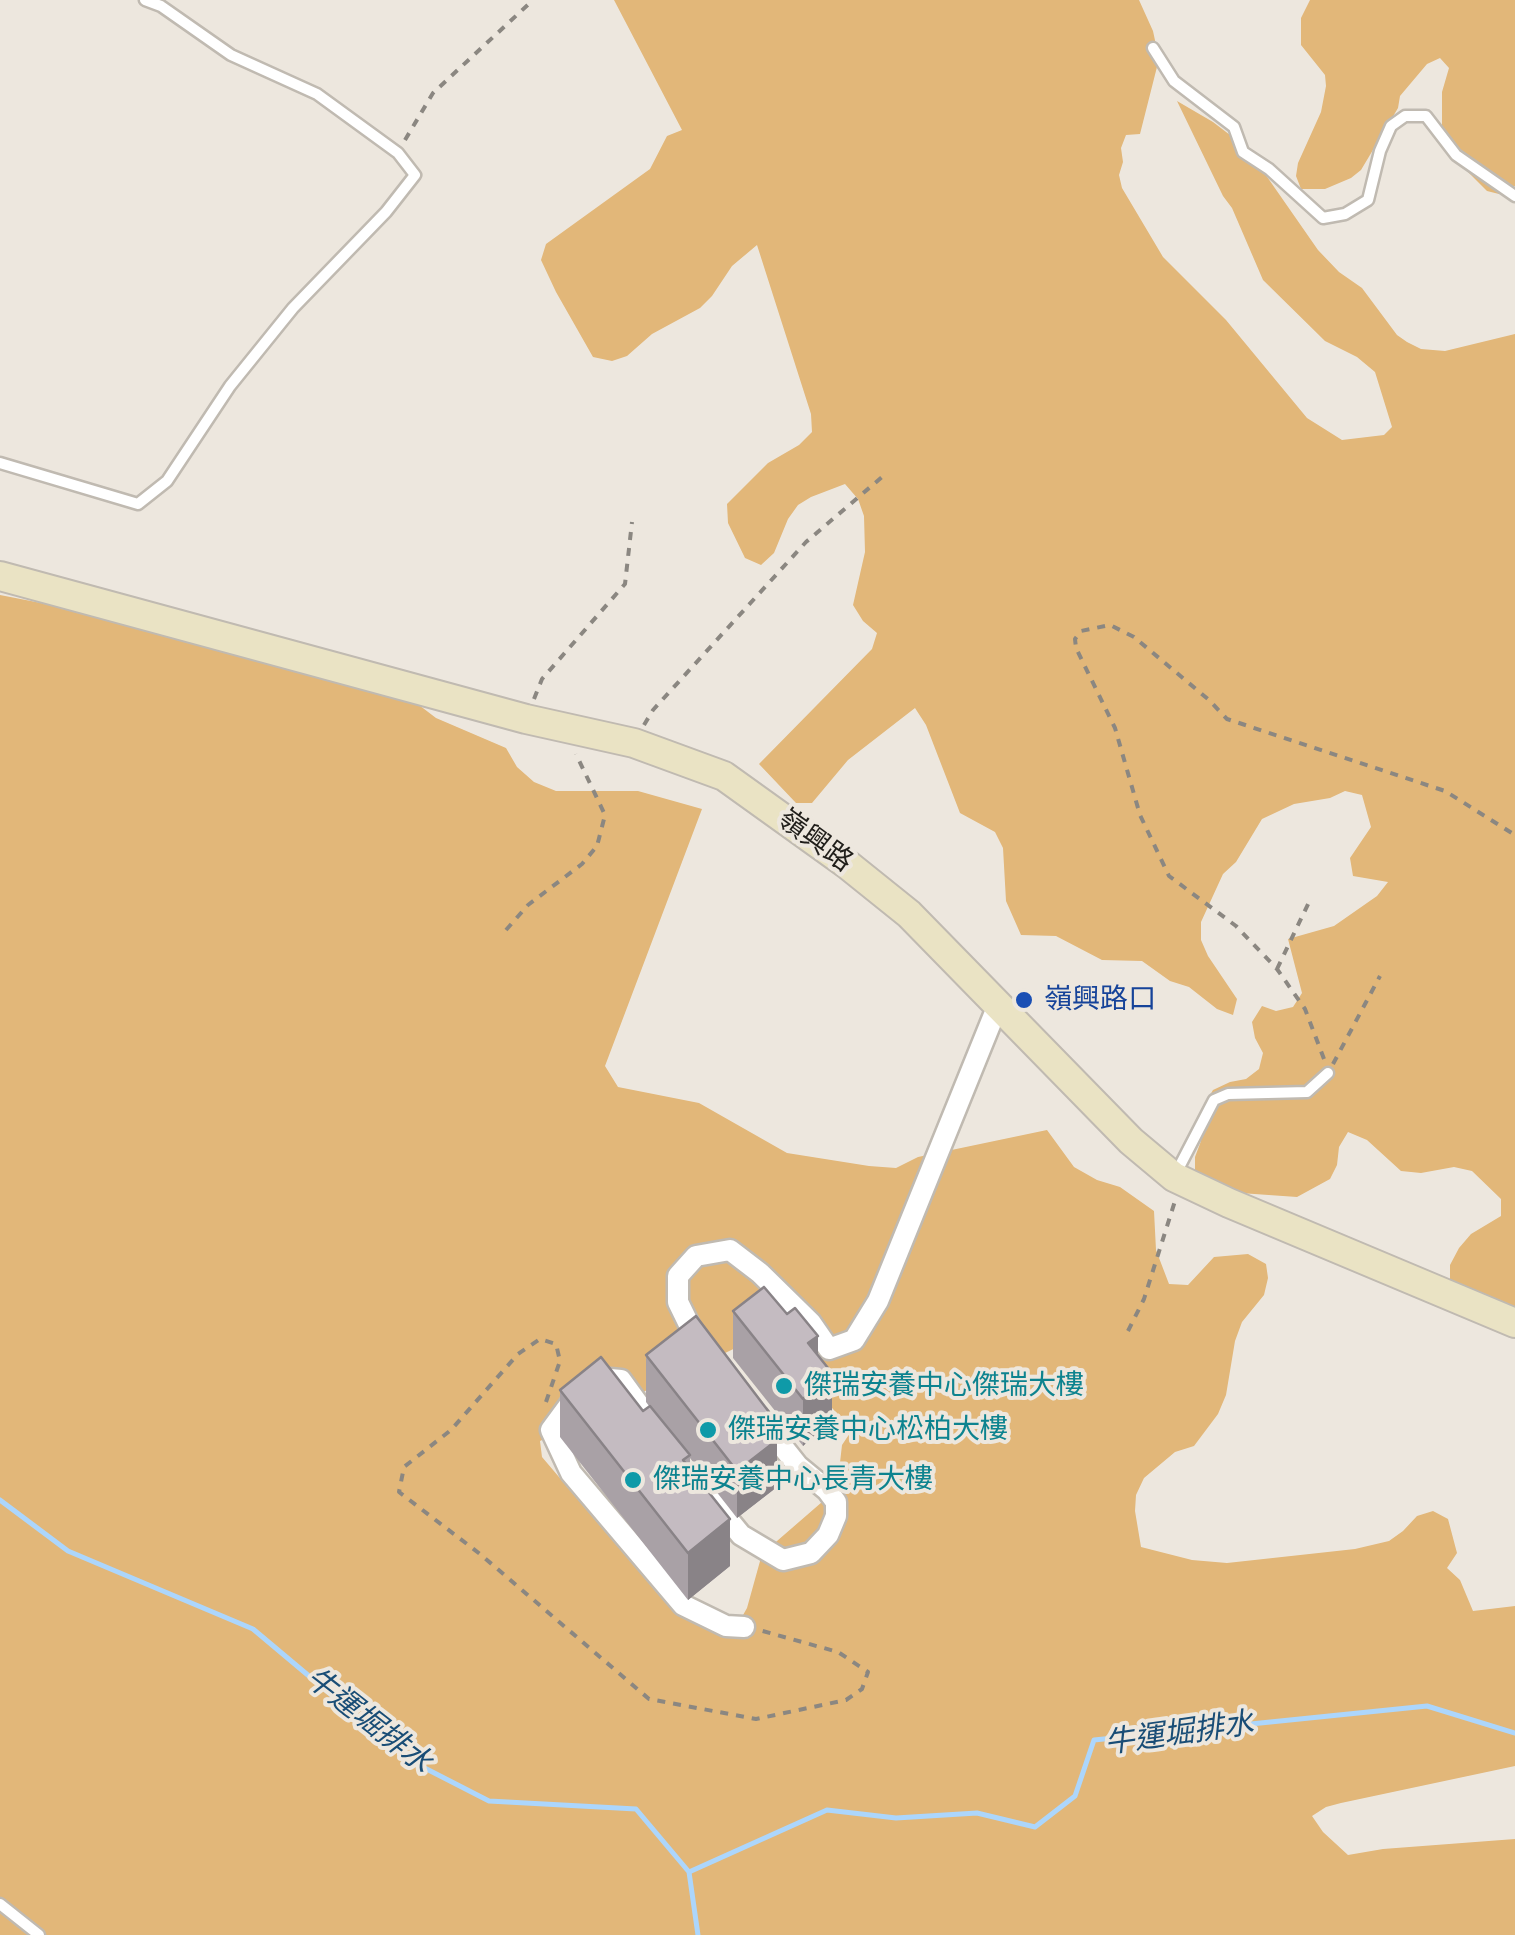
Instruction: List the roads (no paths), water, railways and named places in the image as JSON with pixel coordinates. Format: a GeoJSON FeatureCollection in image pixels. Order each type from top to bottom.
{"type":"FeatureCollection","features":[{"type":"Feature","properties":{"kind":"main road","name":"嶺興路"},"geometry":{"type":"LineString","coordinates":[[0,576],[526,720],[634,743],[724,776],[909,914],[1130,1141],[1174,1176],[1515,1324]]}},
{"type":"Feature","properties":{"kind":"street"},"geometry":{"type":"LineString","coordinates":[[716,1368],[693,1338],[678,1302],[678,1276],[696,1256],[730,1250],[760,1273],[811,1324],[829,1349],[854,1340],[878,1301],[998,1005]]}},
{"type":"Feature","properties":{"kind":"street"},"geometry":{"type":"LineString","coordinates":[[667,1443],[620,1380],[599,1378],[576,1396],[551,1430],[571,1473],[683,1605],[726,1626],[744,1627]]}},
{"type":"Feature","properties":{"kind":"street"},"geometry":{"type":"LineString","coordinates":[[699,1484],[741,1535],[783,1560],[811,1553],[828,1535],[836,1516],[836,1502],[798,1466],[746,1402]]}},
{"type":"Feature","properties":{"kind":"lane"},"geometry":{"type":"LineString","coordinates":[[0,463],[138,504],[167,481],[230,386],[294,308],[386,212],[415,175],[398,153],[317,94],[230,56],[162,3],[145,0]]}},
{"type":"Feature","properties":{"kind":"lane"},"geometry":{"type":"LineString","coordinates":[[1153,48],[1174,82],[1234,127],[1242,152],[1269,169],[1323,218],[1346,214],[1368,200],[1380,151],[1391,126],[1404,116],[1426,116],[1456,155],[1515,196]]}},
{"type":"Feature","properties":{"kind":"lane"},"geometry":{"type":"LineString","coordinates":[[1174,1176],[1214,1100],[1228,1094],[1307,1092],[1328,1073]]}},
{"type":"Feature","properties":{"kind":"lane"},"geometry":{"type":"LineString","coordinates":[[0,1904],[39,1935]]}},
{"type":"Feature","properties":{"kind":"waterway","name":"牛運堀排水"},"geometry":{"type":"LineString","coordinates":[[0,1500],[68,1551],[253,1629],[409,1760],[489,1801],[636,1809],[689,1872],[827,1810],[896,1818],[977,1813],[1035,1827],[1075,1796],[1094,1740],[1427,1706],[1515,1733]]}},
{"type":"Feature","properties":{"kind":"waterway"},"geometry":{"type":"LineString","coordinates":[[689,1872],[698,1935]]}},
{"type":"Feature","properties":{"kind":"place","name":"嶺興路口"},"geometry":{"type":"Point","coordinates":[1024,1000]}},
{"type":"Feature","properties":{"kind":"place","name":"傑瑞安養中心傑瑞大樓"},"geometry":{"type":"Point","coordinates":[784,1386]}},
{"type":"Feature","properties":{"kind":"place","name":"傑瑞安養中心松柏大樓"},"geometry":{"type":"Point","coordinates":[708,1430]}},
{"type":"Feature","properties":{"kind":"place","name":"傑瑞安養中心長青大樓"},"geometry":{"type":"Point","coordinates":[633,1480]}}]}
